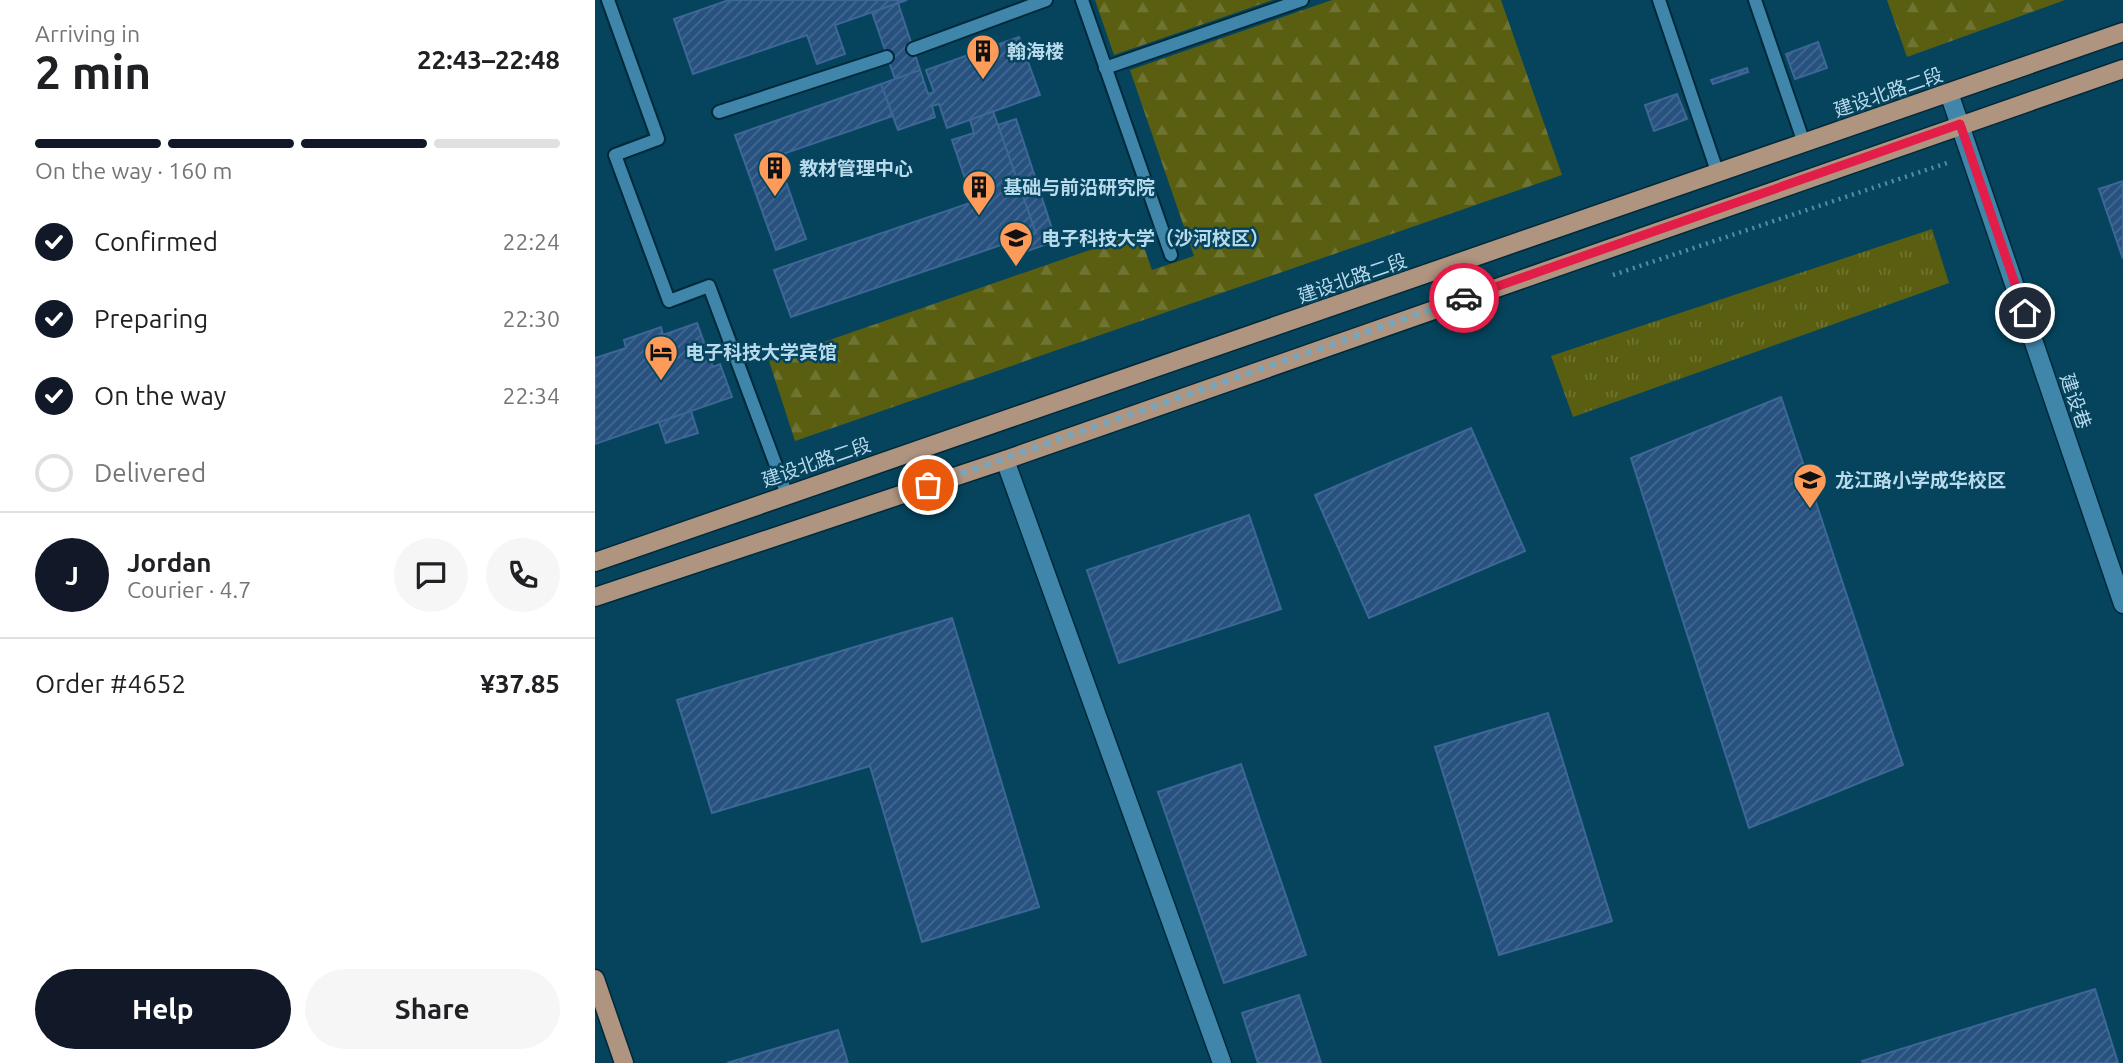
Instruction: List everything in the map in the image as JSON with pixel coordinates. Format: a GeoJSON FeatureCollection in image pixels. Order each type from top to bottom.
{"type":"FeatureCollection","features":[{"type":"Feature","properties":{"kind":"main road","name":"建设北路二段"},"geometry":{"type":"LineString","coordinates":[[595,562],[2123,32]]}},
{"type":"Feature","properties":{"kind":"main road"},"geometry":{"type":"LineString","coordinates":[[595,597],[1005,460],[2123,69]]}},
{"type":"Feature","properties":{"kind":"main road"},"geometry":{"type":"LineString","coordinates":[[595,979],[624,1063]]}},
{"type":"Feature","properties":{"kind":"street","name":"建设巷"},"geometry":{"type":"LineString","coordinates":[[1949,93],[2123,604]]}},
{"type":"Feature","properties":{"kind":"street"},"geometry":{"type":"LineString","coordinates":[[1005,460],[1221,1063]]}},
{"type":"Feature","properties":{"kind":"lane"},"geometry":{"type":"LineString","coordinates":[[608,0],[658,139],[615,155],[669,301],[709,286],[787,495]]}},
{"type":"Feature","properties":{"kind":"lane"},"geometry":{"type":"LineString","coordinates":[[913,49],[1046,0]]}},
{"type":"Feature","properties":{"kind":"lane"},"geometry":{"type":"LineString","coordinates":[[1082,0],[1171,255]]}},
{"type":"Feature","properties":{"kind":"lane"},"geometry":{"type":"LineString","coordinates":[[1105,68],[1302,0]]}},
{"type":"Feature","properties":{"kind":"lane"},"geometry":{"type":"LineString","coordinates":[[1659,0],[1718,174]]}},
{"type":"Feature","properties":{"kind":"lane"},"geometry":{"type":"LineString","coordinates":[[1755,0],[1804,143]]}},
{"type":"Feature","properties":{"kind":"lane"},"geometry":{"type":"LineString","coordinates":[[719,112],[887,57]]}},
{"type":"Feature","properties":{"kind":"green space"},"geometry":{"type":"Polygon","coordinates":[[[1095,0],[1273,0],[1114,55],[1095,0]]]}},
{"type":"Feature","properties":{"kind":"green space"},"geometry":{"type":"Polygon","coordinates":[[[1332,0],[1501,0],[1562,175],[795,441],[769,361],[1139,233],[1152,270],[1194,256],[1130,70],[1332,0]]]}},
{"type":"Feature","properties":{"kind":"green space"},"geometry":{"type":"Polygon","coordinates":[[[1887,0],[2065,0],[1907,57],[1887,0]]]}},
{"type":"Feature","properties":{"kind":"green space"},"geometry":{"type":"Polygon","coordinates":[[[1932,229],[1949,283],[1573,417],[1551,356],[1932,229]]]}},
{"type":"Feature","properties":{"kind":"building"},"geometry":{"type":"Polygon","coordinates":[[[729,0],[907,0],[835,25],[845,54],[817,64],[807,35],[693,74],[674,19],[729,0]]]}},
{"type":"Feature","properties":{"kind":"building"},"geometry":{"type":"Polygon","coordinates":[[[898,3],[920,70],[895,79],[872,12],[898,3]]]}},
{"type":"Feature","properties":{"kind":"building","name":"翰海楼"},"geometry":{"type":"Polygon","coordinates":[[[1019,37],[1040,95],[947,128],[939,104],[932,106],[935,117],[898,130],[881,84],[920,70],[928,94],[934,92],[926,70],[1019,37]]]}},
{"type":"Feature","properties":{"kind":"building"},"geometry":{"type":"Polygon","coordinates":[[[1818,42],[1827,68],[1795,79],[1786,54],[1818,42]]]}},
{"type":"Feature","properties":{"kind":"building"},"geometry":{"type":"Polygon","coordinates":[[[1747,68],[1748,72],[1713,84],[1711,80],[1747,68]]]}},
{"type":"Feature","properties":{"kind":"building","name":"教材管理中心"},"geometry":{"type":"Polygon","coordinates":[[[881,84],[893,116],[777,156],[806,239],[776,250],[735,135],[881,84]]]}},
{"type":"Feature","properties":{"kind":"building"},"geometry":{"type":"Polygon","coordinates":[[[1677,94],[1687,119],[1654,131],[1645,105],[1677,94]]]}},
{"type":"Feature","properties":{"kind":"building","name":"基础与前沿研究院"},"geometry":{"type":"Polygon","coordinates":[[[993,111],[1036,233],[791,317],[774,270],[973,202],[952,140],[974,133],[970,120],[993,111]]]}},
{"type":"Feature","properties":{"kind":"building"},"geometry":{"type":"Polygon","coordinates":[[[1016,119],[1056,241],[1013,256],[1008,242],[1036,233],[998,125],[1016,119]]]}},
{"type":"Feature","properties":{"kind":"building"},"geometry":{"type":"Polygon","coordinates":[[[2123,181],[2123,259],[2099,189],[2123,181]]]}},
{"type":"Feature","properties":{"kind":"building","name":"电子科技大学宾馆"},"geometry":{"type":"Polygon","coordinates":[[[697,323],[713,367],[720,364],[732,397],[595,444],[595,358],[626,348],[624,340],[661,327],[663,335],[697,323]]]}},
{"type":"Feature","properties":{"kind":"building"},"geometry":{"type":"Polygon","coordinates":[[[1781,397],[1903,765],[1749,828],[1631,458],[1781,397]]]}},
{"type":"Feature","properties":{"kind":"building"},"geometry":{"type":"Polygon","coordinates":[[[691,411],[698,433],[666,443],[659,422],[691,411]]]}},
{"type":"Feature","properties":{"kind":"building"},"geometry":{"type":"Polygon","coordinates":[[[1471,428],[1525,551],[1369,618],[1315,495],[1471,428]]]}},
{"type":"Feature","properties":{"kind":"building"},"geometry":{"type":"Polygon","coordinates":[[[1249,515],[1281,609],[1119,663],[1087,570],[1249,515]]]}},
{"type":"Feature","properties":{"kind":"building"},"geometry":{"type":"Polygon","coordinates":[[[952,618],[1039,907],[922,942],[870,766],[712,813],[677,700],[952,618]]]}},
{"type":"Feature","properties":{"kind":"building"},"geometry":{"type":"Polygon","coordinates":[[[1548,713],[1612,921],[1499,955],[1435,747],[1548,713]]]}},
{"type":"Feature","properties":{"kind":"building"},"geometry":{"type":"Polygon","coordinates":[[[1241,764],[1306,955],[1224,983],[1158,792],[1241,764]]]}},
{"type":"Feature","properties":{"kind":"building"},"geometry":{"type":"Polygon","coordinates":[[[2095,989],[2118,1063],[1862,1061],[2095,989]]]}},
{"type":"Feature","properties":{"kind":"building"},"geometry":{"type":"Polygon","coordinates":[[[1299,995],[1321,1063],[1258,1063],[1242,1013],[1299,995]]]}},
{"type":"Feature","properties":{"kind":"building"},"geometry":{"type":"Polygon","coordinates":[[[838,1030],[848,1063],[727,1063],[838,1030]]]}},
{"type":"Feature","properties":{"kind":"way so far"},"geometry":{"type":"LineString","coordinates":[[928,485],[1464,298]]}},
{"type":"Feature","properties":{"kind":"place","name":"翰海楼"},"geometry":{"type":"Point","coordinates":[983,81]}},
{"type":"Feature","properties":{"kind":"place","name":"教材管理中心"},"geometry":{"type":"Point","coordinates":[775,198]}},
{"type":"Feature","properties":{"kind":"place","name":"基础与前沿研究院"},"geometry":{"type":"Point","coordinates":[979,217]}},
{"type":"Feature","properties":{"kind":"place","name":"电子科技大学（沙河校区）"},"geometry":{"type":"Point","coordinates":[1016,268]}},
{"type":"Feature","properties":{"kind":"place","name":"电子科技大学宾馆"},"geometry":{"type":"Point","coordinates":[661,382]}},
{"type":"Feature","properties":{"kind":"place","name":"龙江路小学成华校区"},"geometry":{"type":"Point","coordinates":[1810,510]}},
{"type":"Feature","properties":{"kind":"route"},"geometry":{"type":"LineString","coordinates":[[1464,298],[1960,124],[2025,313]]}}]}
